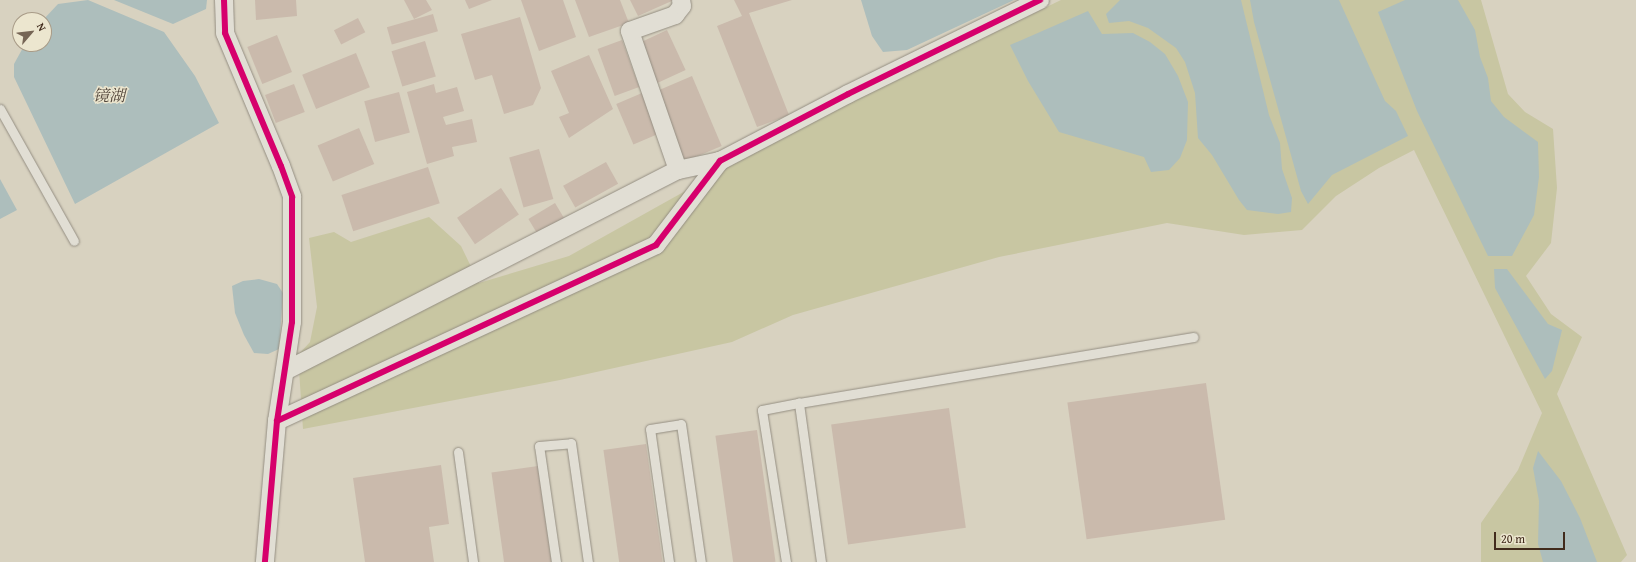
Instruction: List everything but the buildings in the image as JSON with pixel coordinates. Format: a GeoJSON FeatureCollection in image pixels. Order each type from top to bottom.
{"type":"FeatureCollection","features":[{"type":"Feature","properties":{"kind":"street"},"geometry":{"type":"LineString","coordinates":[[224,0],[225,33],[282,166],[292,197],[292,322],[277,421],[265,562]]}},
{"type":"Feature","properties":{"kind":"street"},"geometry":{"type":"LineString","coordinates":[[678,170],[630,31],[675,15],[682,6],[681,0]]}},
{"type":"Feature","properties":{"kind":"street"},"geometry":{"type":"LineString","coordinates":[[285,371],[678,170],[720,161],[848,94],[1040,0]]}},
{"type":"Feature","properties":{"kind":"street"},"geometry":{"type":"LineString","coordinates":[[277,421],[656,245],[720,161]]}},
{"type":"Feature","properties":{"kind":"lane"},"geometry":{"type":"LineString","coordinates":[[0,109],[74,241]]}},
{"type":"Feature","properties":{"kind":"lane"},"geometry":{"type":"LineString","coordinates":[[786,562],[762,410],[1194,337]]}},
{"type":"Feature","properties":{"kind":"lane"},"geometry":{"type":"LineString","coordinates":[[799,403],[821,562]]}},
{"type":"Feature","properties":{"kind":"lane"},"geometry":{"type":"LineString","coordinates":[[669,562],[650,429],[681,424],[701,562]]}},
{"type":"Feature","properties":{"kind":"lane"},"geometry":{"type":"LineString","coordinates":[[556,562],[539,446],[571,443],[588,562]]}},
{"type":"Feature","properties":{"kind":"lane"},"geometry":{"type":"LineString","coordinates":[[458,452],[473,562]]}},
{"type":"Feature","properties":{"kind":"shaded area"},"geometry":{"type":"Polygon","coordinates":[[[1061,0],[1481,0],[1508,94],[1525,112],[1553,129],[1557,188],[1551,243],[1526,276],[1551,314],[1582,337],[1557,394],[1627,555],[1621,562],[1481,562],[1481,523],[1518,470],[1542,413],[1414,150],[1379,168],[1336,196],[1302,230],[1244,235],[1167,223],[999,257],[793,315],[732,342],[560,380],[303,429],[298,355],[310,342],[317,307],[309,238],[334,232],[351,242],[429,217],[461,246],[479,283],[569,256],[814,119],[1061,0]]]}},
{"type":"Feature","properties":{"kind":"water","name":"镜湖"},"geometry":{"type":"Polygon","coordinates":[[[88,0],[164,32],[195,76],[219,123],[75,204],[14,77],[14,64],[21,52],[52,52],[52,12],[50,12],[58,4],[88,0]]]}},
{"type":"Feature","properties":{"kind":"water"},"geometry":{"type":"Polygon","coordinates":[[[114,0],[207,0],[206,9],[173,24],[114,0]]]}},
{"type":"Feature","properties":{"kind":"water"},"geometry":{"type":"Polygon","coordinates":[[[861,0],[1014,0],[907,50],[883,52],[872,36],[861,0]]]}},
{"type":"Feature","properties":{"kind":"water"},"geometry":{"type":"Polygon","coordinates":[[[1120,0],[1241,0],[1269,115],[1280,143],[1282,169],[1292,198],[1291,212],[1278,214],[1247,210],[1239,200],[1212,155],[1198,138],[1195,93],[1185,62],[1176,48],[1148,28],[1129,21],[1109,23],[1106,14],[1120,0]]]}},
{"type":"Feature","properties":{"kind":"water"},"geometry":{"type":"Polygon","coordinates":[[[1250,0],[1339,0],[1385,101],[1396,111],[1408,136],[1332,175],[1308,204],[1301,191],[1254,22],[1250,0]]]}},
{"type":"Feature","properties":{"kind":"water"},"geometry":{"type":"Polygon","coordinates":[[[1405,0],[1458,0],[1475,30],[1480,57],[1488,78],[1491,101],[1504,117],[1538,142],[1539,177],[1534,215],[1512,256],[1488,256],[1417,111],[1378,12],[1405,0]]]}},
{"type":"Feature","properties":{"kind":"water"},"geometry":{"type":"Polygon","coordinates":[[[1088,11],[1102,34],[1133,33],[1150,42],[1165,54],[1178,76],[1188,102],[1187,140],[1180,158],[1169,170],[1151,172],[1144,157],[1059,132],[1028,81],[1010,45],[1088,11]]]}},
{"type":"Feature","properties":{"kind":"water"},"geometry":{"type":"Polygon","coordinates":[[[0,179],[17,210],[0,219],[0,179]]]}},
{"type":"Feature","properties":{"kind":"water"},"geometry":{"type":"Polygon","coordinates":[[[1494,269],[1507,269],[1548,324],[1562,330],[1552,371],[1545,379],[1495,288],[1494,269]]]}},
{"type":"Feature","properties":{"kind":"water"},"geometry":{"type":"Polygon","coordinates":[[[259,279],[277,284],[283,293],[279,349],[268,354],[254,353],[244,335],[235,313],[232,286],[243,281],[259,279]]]}},
{"type":"Feature","properties":{"kind":"water"},"geometry":{"type":"Polygon","coordinates":[[[1538,451],[1561,481],[1580,518],[1597,562],[1543,562],[1538,544],[1539,501],[1533,468],[1538,451]]]}},
{"type":"Feature","properties":{"kind":"cycle path"},"geometry":{"type":"LineString","coordinates":[[224,0],[225,33],[281,166],[292,197],[292,322],[277,421],[265,562]]}},
{"type":"Feature","properties":{"kind":"cycle path"},"geometry":{"type":"LineString","coordinates":[[277,421],[656,245],[720,161],[848,94],[1040,0]]}}]}
